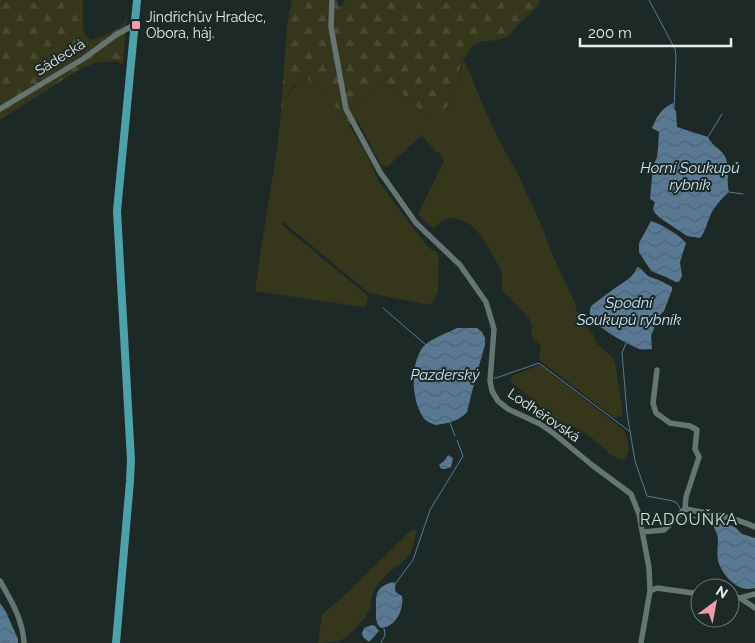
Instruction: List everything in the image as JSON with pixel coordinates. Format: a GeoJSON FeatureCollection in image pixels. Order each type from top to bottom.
{"type":"FeatureCollection","features":[{"type":"Feature","properties":{"kind":"main road"},"geometry":{"type":"LineString","coordinates":[[116,643],[131,460],[117,211],[136,0]]}},
{"type":"Feature","properties":{"kind":"street","name":"Lodhéřovská"},"geometry":{"type":"LineString","coordinates":[[332,0],[331,27],[346,108],[380,172],[416,222],[460,265],[486,302],[494,329],[490,381],[492,391],[498,401],[508,409],[540,424],[552,432],[631,494],[639,514],[650,591],[641,643]]}},
{"type":"Feature","properties":{"kind":"street","name":"Sádecká"},"geometry":{"type":"LineString","coordinates":[[0,110],[134,25]]}},
{"type":"Feature","properties":{"kind":"street"},"geometry":{"type":"LineString","coordinates":[[642,532],[664,530],[685,510],[686,497],[699,456],[695,449],[697,430],[690,426],[670,423],[656,413],[652,403],[657,370]]}},
{"type":"Feature","properties":{"kind":"street"},"geometry":{"type":"LineString","coordinates":[[685,510],[712,514],[755,527]]}},
{"type":"Feature","properties":{"kind":"street"},"geometry":{"type":"LineString","coordinates":[[0,581],[15,607],[24,634],[24,643]]}},
{"type":"Feature","properties":{"kind":"street"},"geometry":{"type":"LineString","coordinates":[[650,591],[657,588],[690,593]]}},
{"type":"Feature","properties":{"kind":"street"},"geometry":{"type":"LineString","coordinates":[[740,598],[755,594]]}},
{"type":"Feature","properties":{"kind":"street"},"geometry":{"type":"LineString","coordinates":[[740,598],[755,608]]}},
{"type":"Feature","properties":{"kind":"green space"},"geometry":{"type":"Polygon","coordinates":[[[0,0],[83,0],[83,31],[92,40],[118,28],[124,23],[127,15],[123,64],[115,61],[97,62],[80,69],[0,120],[0,0]]]}},
{"type":"Feature","properties":{"kind":"green space"},"geometry":{"type":"Polygon","coordinates":[[[292,0],[338,0],[338,6],[341,7],[345,0],[541,0],[533,11],[509,35],[499,40],[478,43],[469,50],[461,64],[453,98],[447,108],[439,114],[429,114],[423,111],[399,91],[387,85],[351,105],[358,121],[349,125],[322,87],[304,77],[296,83],[281,111],[287,25],[292,0]]]}},
{"type":"Feature","properties":{"kind":"green space"},"geometry":{"type":"Polygon","coordinates":[[[464,60],[499,140],[518,174],[543,229],[551,252],[576,305],[576,310],[593,334],[597,344],[615,362],[623,414],[616,418],[541,361],[539,358],[541,347],[531,335],[532,327],[529,318],[502,290],[500,268],[476,230],[462,220],[453,218],[443,220],[433,228],[418,214],[444,161],[439,152],[437,153],[422,135],[387,167],[381,165],[351,108],[351,105],[387,85],[397,90],[426,113],[447,109],[458,84],[464,60]]]}},
{"type":"Feature","properties":{"kind":"green space"},"geometry":{"type":"Polygon","coordinates":[[[304,77],[322,86],[364,149],[379,182],[420,237],[439,256],[438,292],[430,305],[369,293],[283,222],[281,224],[368,296],[366,306],[362,307],[255,291],[277,150],[281,111],[284,100],[304,77]]]}},
{"type":"Feature","properties":{"kind":"green space"},"geometry":{"type":"Polygon","coordinates":[[[539,365],[624,430],[628,442],[628,453],[623,460],[612,455],[584,433],[559,422],[510,381],[512,376],[539,365]]]}},
{"type":"Feature","properties":{"kind":"green space"},"geometry":{"type":"Polygon","coordinates":[[[413,529],[417,531],[411,553],[377,585],[373,592],[370,609],[356,628],[345,638],[337,642],[318,643],[322,615],[413,529]]]}},
{"type":"Feature","properties":{"kind":"water","name":"Horní Soukupů rybník"},"geometry":{"type":"Polygon","coordinates":[[[673,103],[674,110],[676,111],[677,127],[708,137],[725,156],[727,163],[729,192],[710,215],[700,238],[687,236],[660,218],[653,209],[655,202],[650,199],[659,132],[652,128],[660,113],[673,103]]]}},
{"type":"Feature","properties":{"kind":"water"},"geometry":{"type":"Polygon","coordinates":[[[651,221],[670,230],[686,243],[680,262],[682,276],[679,282],[651,271],[639,252],[639,243],[651,221]]]}},
{"type":"Feature","properties":{"kind":"water","name":"Spodní Soukupů rybník"},"geometry":{"type":"Polygon","coordinates":[[[637,267],[648,276],[672,287],[664,311],[655,320],[651,336],[652,349],[640,349],[621,340],[594,321],[590,314],[591,306],[630,278],[637,267]]]}},
{"type":"Feature","properties":{"kind":"water","name":"Pazderský"},"geometry":{"type":"Polygon","coordinates":[[[457,328],[477,328],[485,338],[485,345],[467,412],[457,420],[435,425],[424,418],[416,401],[414,372],[416,363],[419,354],[426,344],[457,328]]]}},
{"type":"Feature","properties":{"kind":"water"},"geometry":{"type":"Polygon","coordinates":[[[448,455],[453,458],[451,467],[441,469],[439,465],[448,455]]]}},
{"type":"Feature","properties":{"kind":"water"},"geometry":{"type":"Polygon","coordinates":[[[720,523],[728,524],[742,534],[755,538],[755,588],[740,587],[740,578],[728,578],[722,569],[718,558],[718,538],[713,525],[720,523]]]}},
{"type":"Feature","properties":{"kind":"water"},"geometry":{"type":"Polygon","coordinates":[[[392,582],[396,583],[395,589],[402,596],[402,607],[398,617],[391,625],[381,628],[376,620],[377,596],[379,589],[392,582]]]}},
{"type":"Feature","properties":{"kind":"water"},"geometry":{"type":"Polygon","coordinates":[[[0,603],[6,612],[18,643],[0,643],[0,603]]]}},
{"type":"Feature","properties":{"kind":"water"},"geometry":{"type":"Polygon","coordinates":[[[372,625],[379,631],[369,642],[363,637],[362,633],[364,628],[372,625]]]}},
{"type":"Feature","properties":{"kind":"waterway"},"geometry":{"type":"LineString","coordinates":[[649,0],[675,49],[674,111]]}},
{"type":"Feature","properties":{"kind":"waterway"},"geometry":{"type":"LineString","coordinates":[[708,137],[722,114]]}},
{"type":"Feature","properties":{"kind":"waterway"},"geometry":{"type":"LineString","coordinates":[[729,192],[743,194]]}},
{"type":"Feature","properties":{"kind":"waterway"},"geometry":{"type":"LineString","coordinates":[[383,308],[426,345]]}},
{"type":"Feature","properties":{"kind":"waterway"},"geometry":{"type":"LineString","coordinates":[[626,343],[622,353],[627,413],[635,461],[647,496],[673,501],[677,503],[681,510]]}},
{"type":"Feature","properties":{"kind":"waterway"},"geometry":{"type":"LineString","coordinates":[[494,378],[539,363],[629,431]]}},
{"type":"Feature","properties":{"kind":"waterway"},"geometry":{"type":"LineString","coordinates":[[450,423],[455,436]]}},
{"type":"Feature","properties":{"kind":"waterway"},"geometry":{"type":"LineString","coordinates":[[396,583],[413,560],[430,510],[463,456],[457,440]]}},
{"type":"Feature","properties":{"kind":"waterway"},"geometry":{"type":"LineString","coordinates":[[684,514],[714,526]]}},
{"type":"Feature","properties":{"kind":"waterway"},"geometry":{"type":"LineString","coordinates":[[381,643],[385,635],[384,628]]}},
{"type":"Feature","properties":{"kind":"place","name":"Jindřichův Hradec, Obora, háj."},"geometry":{"type":"Point","coordinates":[136,25]}},
{"type":"Feature","properties":{"kind":"district","name":"RADOUŇKA"},"geometry":{"type":"Point","coordinates":[689,519]}}]}
